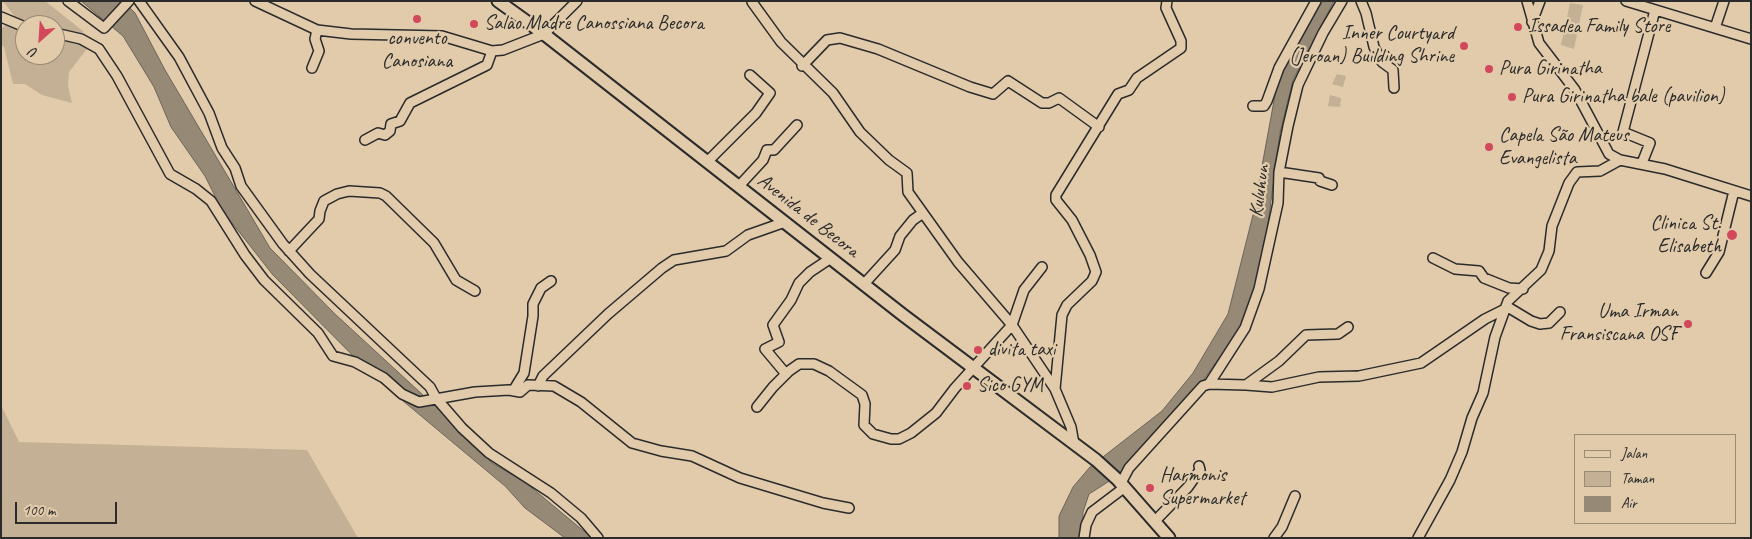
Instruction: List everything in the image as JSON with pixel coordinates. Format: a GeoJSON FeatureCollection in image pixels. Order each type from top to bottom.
{"type":"FeatureCollection","features":[{"type":"Feature","properties":{"kind":"main road","name":"Avenida de Becora"},"geometry":{"type":"LineString","coordinates":[[498,1],[544,34],[864,284],[1096,460],[1121,483]]}},
{"type":"Feature","properties":{"kind":"main road"},"geometry":{"type":"LineString","coordinates":[[1121,483],[1169,538]]}},
{"type":"Feature","properties":{"kind":"street"},"geometry":{"type":"LineString","coordinates":[[68,1],[104,28],[129,1]]}},
{"type":"Feature","properties":{"kind":"street"},"geometry":{"type":"LineString","coordinates":[[139,1],[178,57],[209,113],[222,148],[235,168],[241,186],[290,251],[310,274],[414,370],[462,428],[489,453],[551,493],[581,518],[598,538]]}},
{"type":"Feature","properties":{"kind":"street"},"geometry":{"type":"LineString","coordinates":[[255,1],[317,30],[351,34],[442,36],[492,51],[503,50],[544,34],[577,1]]}},
{"type":"Feature","properties":{"kind":"street"},"geometry":{"type":"LineString","coordinates":[[1055,389],[1062,315],[1071,300],[1092,281],[1096,272],[1090,255],[1072,220],[1055,197],[1118,94],[1129,90],[1137,78],[1182,48],[1181,40],[1166,8],[1167,1]]}},
{"type":"Feature","properties":{"kind":"street"},"geometry":{"type":"LineString","coordinates":[[1253,106],[1264,106],[1267,101],[1279,68],[1316,1]]}},
{"type":"Feature","properties":{"kind":"street","name":"Kuluhun"},"geometry":{"type":"LineString","coordinates":[[1121,483],[1129,468],[1203,386],[1209,384],[1245,328],[1259,289],[1278,203],[1279,172],[1298,85],[1322,33],[1342,1]]}},
{"type":"Feature","properties":{"kind":"street"},"geometry":{"type":"LineString","coordinates":[[1361,1],[1366,13],[1374,48],[1382,62],[1393,70],[1394,88]]}},
{"type":"Feature","properties":{"kind":"street"},"geometry":{"type":"LineString","coordinates":[[1527,1],[1539,43],[1575,90],[1605,149],[1620,160],[1642,164],[1751,196]]}},
{"type":"Feature","properties":{"kind":"street"},"geometry":{"type":"LineString","coordinates":[[1532,22],[1540,1]]}},
{"type":"Feature","properties":{"kind":"street"},"geometry":{"type":"LineString","coordinates":[[1626,1],[1751,39]]}},
{"type":"Feature","properties":{"kind":"street"},"geometry":{"type":"LineString","coordinates":[[1715,28],[1724,1]]}},
{"type":"Feature","properties":{"kind":"street"},"geometry":{"type":"LineString","coordinates":[[752,2],[781,42],[802,66],[833,93],[860,132],[889,160],[907,173],[908,192],[958,262],[1012,325],[1055,389],[1071,427],[1074,444]]}},
{"type":"Feature","properties":{"kind":"street"},"geometry":{"type":"LineString","coordinates":[[1642,164],[1650,143],[1623,132],[1654,10]]}},
{"type":"Feature","properties":{"kind":"street"},"geometry":{"type":"LineString","coordinates":[[1,17],[15,23]]}},
{"type":"Feature","properties":{"kind":"street"},"geometry":{"type":"LineString","coordinates":[[312,68],[319,51],[315,39],[317,30]]}},
{"type":"Feature","properties":{"kind":"street"},"geometry":{"type":"LineString","coordinates":[[65,36],[81,39],[99,49],[117,76],[170,174],[196,189],[211,201],[245,255],[264,280],[318,333],[333,356],[355,362],[384,378],[402,394],[419,402],[475,392],[520,392],[528,385],[554,386],[581,402],[632,442],[661,451],[692,456],[740,478],[822,503],[850,508]]}},
{"type":"Feature","properties":{"kind":"street"},"geometry":{"type":"LineString","coordinates":[[802,66],[827,40],[840,38],[878,49],[970,87],[993,94],[1008,81],[1042,103],[1049,103],[1058,98],[1099,127]]}},
{"type":"Feature","properties":{"kind":"street"},"geometry":{"type":"LineString","coordinates":[[364,140],[378,133],[385,135],[390,131],[391,124],[400,121],[410,103],[486,65],[492,51]]}},
{"type":"Feature","properties":{"kind":"street"},"geometry":{"type":"LineString","coordinates":[[708,162],[756,113],[770,93],[750,75]]}},
{"type":"Feature","properties":{"kind":"street"},"geometry":{"type":"LineString","coordinates":[[739,186],[763,160],[767,150],[774,150],[797,125]]}},
{"type":"Feature","properties":{"kind":"street"},"geometry":{"type":"LineString","coordinates":[[1418,538],[1450,480],[1462,452],[1472,418],[1483,393],[1495,337],[1505,308],[1508,301],[1523,289],[1541,270],[1546,257],[1552,226],[1569,183],[1577,172],[1600,171],[1620,160]]}},
{"type":"Feature","properties":{"kind":"street"},"geometry":{"type":"LineString","coordinates":[[1279,172],[1319,178],[1320,181],[1332,185]]}},
{"type":"Feature","properties":{"kind":"street"},"geometry":{"type":"LineString","coordinates":[[1706,273],[1719,252],[1734,190]]}},
{"type":"Feature","properties":{"kind":"street"},"geometry":{"type":"LineString","coordinates":[[290,251],[320,219],[320,211],[324,201],[337,194],[349,191],[380,193],[386,196],[434,243],[456,280],[475,291]]}},
{"type":"Feature","properties":{"kind":"street"},"geometry":{"type":"LineString","coordinates":[[864,284],[894,250],[900,236],[908,226],[923,213]]}},
{"type":"Feature","properties":{"kind":"street"},"geometry":{"type":"LineString","coordinates":[[538,386],[543,376],[608,314],[674,260],[726,251],[748,235],[784,222]]}},
{"type":"Feature","properties":{"kind":"street"},"geometry":{"type":"LineString","coordinates":[[786,374],[765,349],[779,342],[773,325],[791,300],[798,283],[810,272],[831,258]]}},
{"type":"Feature","properties":{"kind":"street"},"geometry":{"type":"LineString","coordinates":[[1433,258],[1455,269],[1480,271],[1484,278],[1510,288],[1523,289]]}},
{"type":"Feature","properties":{"kind":"street"},"geometry":{"type":"LineString","coordinates":[[757,407],[772,386],[799,364],[814,364],[829,371],[862,395],[865,404],[864,426],[873,434],[891,439],[899,439],[911,433],[936,413],[1012,325],[1024,290],[1042,267]]}},
{"type":"Feature","properties":{"kind":"street"},"geometry":{"type":"LineString","coordinates":[[513,391],[524,373],[533,316],[532,304],[541,288],[551,281]]}},
{"type":"Feature","properties":{"kind":"street"},"geometry":{"type":"LineString","coordinates":[[1209,384],[1272,387],[1319,376],[1359,376],[1421,363],[1485,319],[1505,308]]}},
{"type":"Feature","properties":{"kind":"street"},"geometry":{"type":"LineString","coordinates":[[1505,308],[1540,324],[1549,323],[1560,312]]}},
{"type":"Feature","properties":{"kind":"street"},"geometry":{"type":"LineString","coordinates":[[1246,385],[1279,361],[1306,335],[1338,334],[1348,328]]}},
{"type":"Feature","properties":{"kind":"street"},"geometry":{"type":"LineString","coordinates":[[1155,521],[1188,487],[1200,470],[1199,466]]}},
{"type":"Feature","properties":{"kind":"street"},"geometry":{"type":"LineString","coordinates":[[1084,538],[1086,525],[1092,512],[1121,483]]}},
{"type":"Feature","properties":{"kind":"street"},"geometry":{"type":"LineString","coordinates":[[1274,538],[1282,527],[1295,496]]}},
{"type":"Feature","properties":{"kind":"green space"},"geometry":{"type":"Polygon","coordinates":[[[3,1],[45,1],[63,15],[15,15],[15,17],[3,1]]]}},
{"type":"Feature","properties":{"kind":"green space"},"geometry":{"type":"Polygon","coordinates":[[[1570,3],[1583,5],[1574,49],[1561,45],[1570,3]]]}},
{"type":"Feature","properties":{"kind":"green space"},"geometry":{"type":"Polygon","coordinates":[[[15,17],[15,65],[65,65],[65,17],[83,31],[87,49],[69,72],[68,86],[72,103],[42,95],[25,84],[13,84],[4,47],[1,45],[1,29],[15,17]]]}},
{"type":"Feature","properties":{"kind":"green space"},"geometry":{"type":"Polygon","coordinates":[[[1337,74],[1346,76],[1343,87],[1332,84],[1337,74]]]}},
{"type":"Feature","properties":{"kind":"green space"},"geometry":{"type":"Polygon","coordinates":[[[1330,95],[1341,98],[1340,107],[1328,106],[1330,95]]]}},
{"type":"Feature","properties":{"kind":"green space"},"geometry":{"type":"Polygon","coordinates":[[[1,405],[19,442],[307,450],[358,538],[1,538],[1,405]]]}},
{"type":"Feature","properties":{"kind":"water"},"geometry":{"type":"Polygon","coordinates":[[[81,1],[123,1],[135,13],[165,70],[270,248],[335,314],[436,407],[492,463],[526,483],[592,538],[565,538],[525,508],[505,486],[372,375],[273,275],[222,210],[205,176],[171,127],[154,87],[123,36],[81,1]]]}},
{"type":"Feature","properties":{"kind":"water"},"geometry":{"type":"Polygon","coordinates":[[[1319,1],[1334,1],[1293,80],[1280,133],[1265,246],[1257,285],[1240,329],[1197,389],[1122,473],[1089,494],[1083,512],[1082,538],[1059,538],[1059,516],[1073,487],[1090,467],[1162,411],[1193,373],[1228,314],[1253,215],[1278,79],[1319,1]]]}},
{"type":"Feature","properties":{"kind":"place","name":"convento Canosiana"},"geometry":{"type":"Point","coordinates":[417,19]}},
{"type":"Feature","properties":{"kind":"place","name":"Salao Madre Canossiana Becora"},"geometry":{"type":"Point","coordinates":[474,24]}},
{"type":"Feature","properties":{"kind":"place","name":"Issadea Family Store"},"geometry":{"type":"Point","coordinates":[1518,27]}},
{"type":"Feature","properties":{"kind":"place","name":"Inner Courtyard (Jeroan) Building Shrine"},"geometry":{"type":"Point","coordinates":[1464,46]}},
{"type":"Feature","properties":{"kind":"place","name":"Pura Girinatha"},"geometry":{"type":"Point","coordinates":[1489,69]}},
{"type":"Feature","properties":{"kind":"place","name":"Pura Girinatha bale (pavilion)"},"geometry":{"type":"Point","coordinates":[1512,97]}},
{"type":"Feature","properties":{"kind":"place","name":"Capela São Mateus Evangelista"},"geometry":{"type":"Point","coordinates":[1489,147]}},
{"type":"Feature","properties":{"kind":"place","name":"Clinica St. Elisabeth"},"geometry":{"type":"Point","coordinates":[1732,235]}},
{"type":"Feature","properties":{"kind":"place","name":"Uma Irman Fransiscana OSF"},"geometry":{"type":"Point","coordinates":[1688,324]}},
{"type":"Feature","properties":{"kind":"place","name":"divita taxi"},"geometry":{"type":"Point","coordinates":[978,350]}},
{"type":"Feature","properties":{"kind":"place","name":"Sico GYM"},"geometry":{"type":"Point","coordinates":[967,386]}},
{"type":"Feature","properties":{"kind":"place","name":"Harmonis Supermarket"},"geometry":{"type":"Point","coordinates":[1150,488]}}]}
